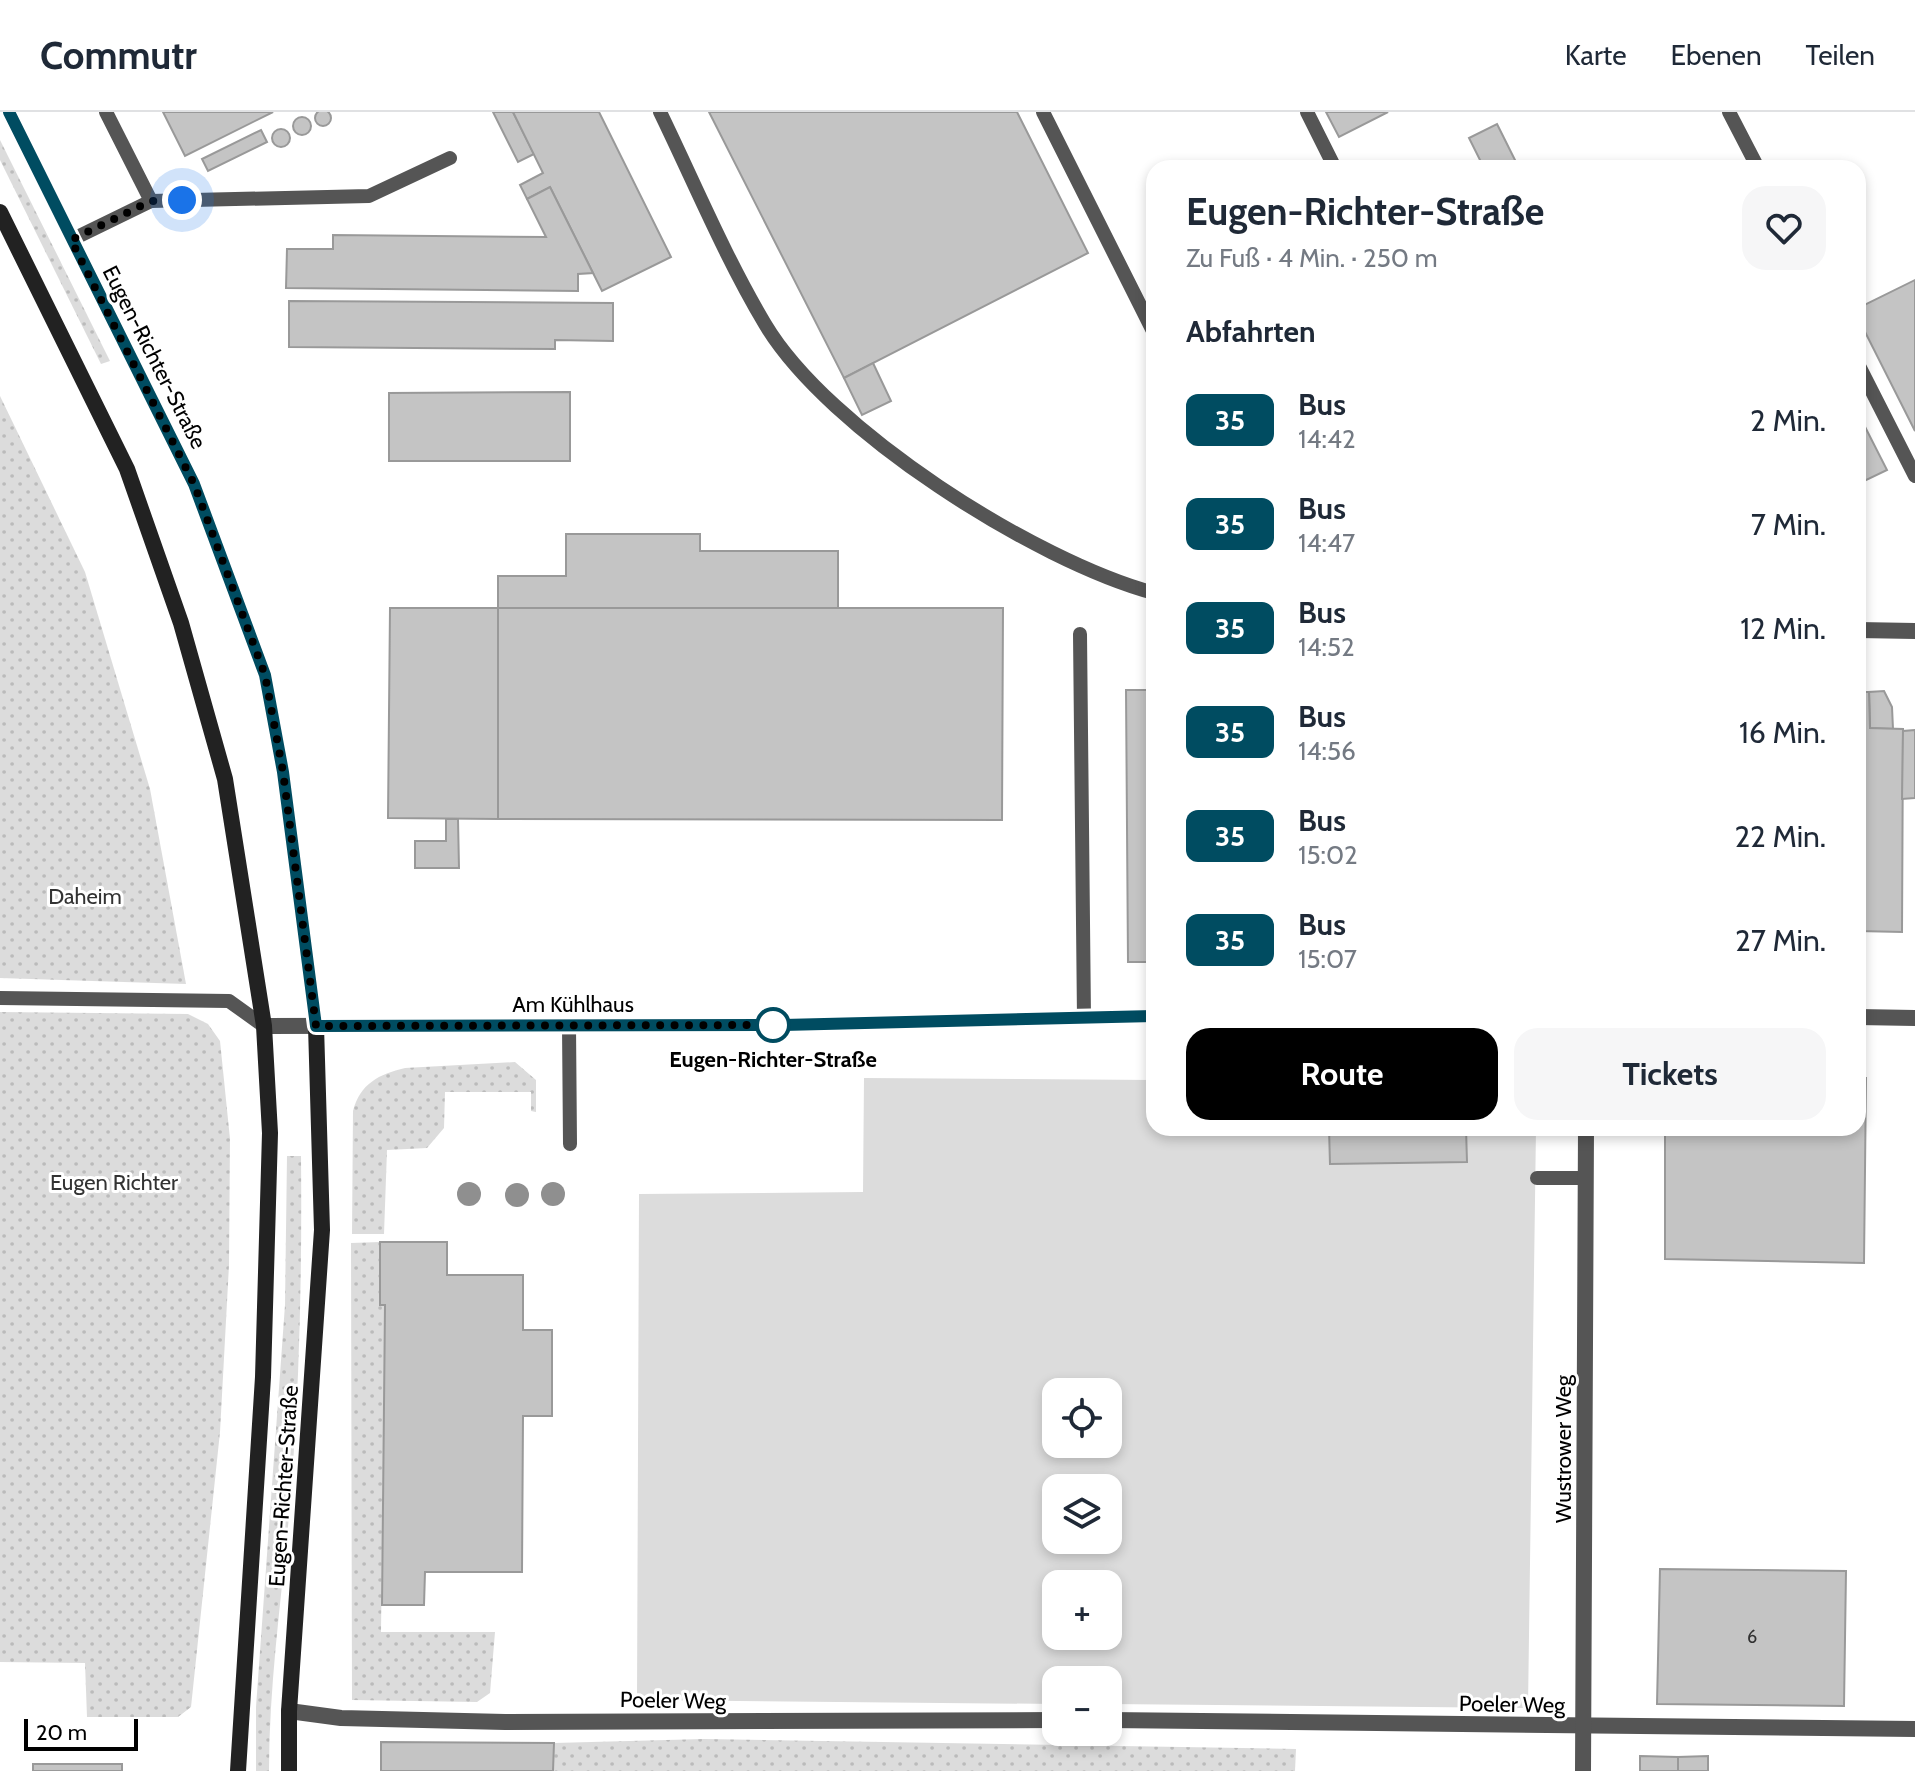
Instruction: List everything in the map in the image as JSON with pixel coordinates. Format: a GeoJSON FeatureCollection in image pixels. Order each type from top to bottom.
{"type":"FeatureCollection","features":[{"type":"Feature","properties":{"kind":"main road","name":"Eugen-Richter-Straße"},"geometry":{"type":"LineString","coordinates":[[9,112],[194,484],[265,675],[283,772],[316,1026],[322,1230],[289,1711],[289,1771]]}},
{"type":"Feature","properties":{"kind":"main road","name":"Eugen-Richter-Straße"},"geometry":{"type":"LineString","coordinates":[[0,212],[127,469],[181,623],[225,779],[264,1026],[270,1133],[263,1377],[238,1771]]}},
{"type":"Feature","properties":{"kind":"street"},"geometry":{"type":"LineString","coordinates":[[1866,630],[1915,631]]}},
{"type":"Feature","properties":{"kind":"street","name":"Am Kühlhaus"},"geometry":{"type":"LineString","coordinates":[[264,1026],[569,1026],[1146,1016]]}},
{"type":"Feature","properties":{"kind":"street"},"geometry":{"type":"LineString","coordinates":[[1866,1017],[1915,1018]]}},
{"type":"Feature","properties":{"kind":"street","name":"Wustrower Weg"},"geometry":{"type":"LineString","coordinates":[[1583,1771],[1586,1136]]}},
{"type":"Feature","properties":{"kind":"street","name":"Poeler Weg"},"geometry":{"type":"LineString","coordinates":[[289,1711],[341,1718],[505,1722],[1042,1720]]}},
{"type":"Feature","properties":{"kind":"street","name":"Poeler Weg"},"geometry":{"type":"LineString","coordinates":[[1122,1720],[1915,1729]]}},
{"type":"Feature","properties":{"kind":"lane"},"geometry":{"type":"LineString","coordinates":[[106,112],[151,201]]}},
{"type":"Feature","properties":{"kind":"lane"},"geometry":{"type":"LineString","coordinates":[[660,112],[766,326],[824,398],[959,502],[1054,551],[1146,590]]}},
{"type":"Feature","properties":{"kind":"lane"},"geometry":{"type":"LineString","coordinates":[[1043,112],[1146,317]]}},
{"type":"Feature","properties":{"kind":"lane"},"geometry":{"type":"LineString","coordinates":[[1307,112],[1331,160]]}},
{"type":"Feature","properties":{"kind":"lane"},"geometry":{"type":"LineString","coordinates":[[1729,112],[1754,160]]}},
{"type":"Feature","properties":{"kind":"lane"},"geometry":{"type":"LineString","coordinates":[[71,240],[151,201],[369,196],[450,158]]}},
{"type":"Feature","properties":{"kind":"lane"},"geometry":{"type":"LineString","coordinates":[[1866,380],[1915,476]]}},
{"type":"Feature","properties":{"kind":"lane"},"geometry":{"type":"LineString","coordinates":[[1080,634],[1084,1018]]}},
{"type":"Feature","properties":{"kind":"lane"},"geometry":{"type":"LineString","coordinates":[[0,998],[229,1001],[264,1026]]}},
{"type":"Feature","properties":{"kind":"lane"},"geometry":{"type":"LineString","coordinates":[[569,1026],[570,1144]]}},
{"type":"Feature","properties":{"kind":"lane"},"geometry":{"type":"LineString","coordinates":[[1537,1178],[1585,1178]]}},
{"type":"Feature","properties":{"kind":"green space"},"geometry":{"type":"Polygon","coordinates":[[[0,140],[110,361],[101,364],[0,160],[0,140]]]}},
{"type":"Feature","properties":{"kind":"green space","name":"Daheim"},"geometry":{"type":"Polygon","coordinates":[[[0,396],[85,572],[150,789],[186,984],[0,978],[0,396]]]}},
{"type":"Feature","properties":{"kind":"green space","name":"Eugen Richter"},"geometry":{"type":"Polygon","coordinates":[[[0,1012],[188,1014],[208,1024],[220,1041],[230,1139],[229,1265],[220,1432],[191,1707],[178,1717],[87,1717],[85,1663],[0,1662],[0,1012]]]}},
{"type":"Feature","properties":{"kind":"green space"},"geometry":{"type":"Polygon","coordinates":[[[515,1062],[536,1080],[536,1112],[531,1111],[531,1092],[445,1092],[444,1128],[427,1148],[387,1150],[384,1234],[352,1234],[353,1111],[366,1087],[387,1073],[405,1068],[515,1062]]]}},
{"type":"Feature","properties":{"kind":"green space"},"geometry":{"type":"Polygon","coordinates":[[[864,1078],[1146,1080],[1146,1136],[1536,1136],[1528,1708],[1122,1704],[1122,1666],[1042,1666],[1042,1704],[637,1700],[639,1194],[863,1192],[864,1078]]]}},
{"type":"Feature","properties":{"kind":"green space"},"geometry":{"type":"Polygon","coordinates":[[[287,1156],[301,1156],[297,1399],[272,1698],[269,1771],[256,1771],[256,1707],[285,1305],[287,1156]]]}},
{"type":"Feature","properties":{"kind":"green space"},"geometry":{"type":"Polygon","coordinates":[[[380,1242],[380,1305],[385,1305],[381,1632],[495,1632],[490,1693],[477,1702],[352,1700],[351,1243],[380,1242]]]}},
{"type":"Feature","properties":{"kind":"green space"},"geometry":{"type":"Polygon","coordinates":[[[704,1739],[1296,1749],[1295,1771],[553,1771],[554,1743],[704,1739]]]}},
{"type":"Feature","properties":{"kind":"building"},"geometry":{"type":"Polygon","coordinates":[[[323,110],[331,118],[323,126],[315,118],[323,110]]]}},
{"type":"Feature","properties":{"kind":"building"},"geometry":{"type":"Polygon","coordinates":[[[163,112],[273,112],[185,156],[163,112]]]}},
{"type":"Feature","properties":{"kind":"building"},"geometry":{"type":"Polygon","coordinates":[[[493,112],[513,112],[534,154],[518,162],[493,112]]]}},
{"type":"Feature","properties":{"kind":"building"},"geometry":{"type":"Polygon","coordinates":[[[513,112],[599,112],[671,257],[602,291],[550,187],[527,199],[520,185],[543,173],[513,112]]]}},
{"type":"Feature","properties":{"kind":"building"},"geometry":{"type":"Polygon","coordinates":[[[709,112],[1017,112],[1088,253],[844,378],[709,112]]]}},
{"type":"Feature","properties":{"kind":"building"},"geometry":{"type":"Polygon","coordinates":[[[1326,112],[1388,112],[1339,137],[1326,112]]]}},
{"type":"Feature","properties":{"kind":"building"},"geometry":{"type":"Polygon","coordinates":[[[302,117],[311,126],[302,135],[293,126],[302,117]]]}},
{"type":"Feature","properties":{"kind":"building"},"geometry":{"type":"Polygon","coordinates":[[[1497,124],[1515,160],[1480,160],[1469,138],[1497,124]]]}},
{"type":"Feature","properties":{"kind":"building"},"geometry":{"type":"Polygon","coordinates":[[[281,129],[290,138],[281,147],[272,138],[281,129]]]}},
{"type":"Feature","properties":{"kind":"building"},"geometry":{"type":"Polygon","coordinates":[[[261,130],[267,142],[208,171],[202,159],[261,130]]]}},
{"type":"Feature","properties":{"kind":"building"},"geometry":{"type":"Polygon","coordinates":[[[550,187],[593,273],[578,274],[578,291],[286,288],[287,249],[333,249],[333,235],[546,237],[527,199],[550,187]]]}},
{"type":"Feature","properties":{"kind":"building"},"geometry":{"type":"Polygon","coordinates":[[[1915,280],[1915,431],[1866,334],[1866,304],[1915,280]]]}},
{"type":"Feature","properties":{"kind":"building"},"geometry":{"type":"Polygon","coordinates":[[[289,301],[613,303],[613,341],[555,340],[555,349],[289,347],[289,301]]]}},
{"type":"Feature","properties":{"kind":"building"},"geometry":{"type":"Polygon","coordinates":[[[873,363],[891,401],[862,415],[844,378],[873,363]]]}},
{"type":"Feature","properties":{"kind":"building"},"geometry":{"type":"Polygon","coordinates":[[[570,392],[570,461],[389,461],[389,393],[570,392]]]}},
{"type":"Feature","properties":{"kind":"building"},"geometry":{"type":"Polygon","coordinates":[[[1866,429],[1887,470],[1866,480],[1866,429]]]}},
{"type":"Feature","properties":{"kind":"building"},"geometry":{"type":"Polygon","coordinates":[[[566,534],[700,534],[700,551],[838,551],[838,608],[498,608],[498,576],[566,576],[566,534]]]}},
{"type":"Feature","properties":{"kind":"building"},"geometry":{"type":"Polygon","coordinates":[[[390,608],[498,608],[498,819],[388,818],[390,608]]]}},
{"type":"Feature","properties":{"kind":"building"},"geometry":{"type":"Polygon","coordinates":[[[498,608],[1003,608],[1002,820],[498,819],[498,608]]]}},
{"type":"Feature","properties":{"kind":"building"},"geometry":{"type":"Polygon","coordinates":[[[1126,690],[1146,690],[1146,962],[1128,962],[1126,690]]]}},
{"type":"Feature","properties":{"kind":"building"},"geometry":{"type":"Polygon","coordinates":[[[1884,691],[1892,707],[1893,729],[1870,728],[1869,692],[1884,691]]]}},
{"type":"Feature","properties":{"kind":"building"},"geometry":{"type":"Polygon","coordinates":[[[1866,692],[1869,692],[1870,728],[1903,729],[1902,932],[1866,931],[1866,692]]]}},
{"type":"Feature","properties":{"kind":"building"},"geometry":{"type":"Polygon","coordinates":[[[1915,730],[1915,798],[1902,799],[1903,731],[1915,730]]]}},
{"type":"Feature","properties":{"kind":"building"},"geometry":{"type":"Polygon","coordinates":[[[446,819],[458,819],[459,868],[415,868],[415,841],[446,841],[446,819]]]}},
{"type":"Feature","properties":{"kind":"building"},"geometry":{"type":"Polygon","coordinates":[[[1329,1136],[1466,1136],[1467,1162],[1330,1164],[1329,1136]]]}},
{"type":"Feature","properties":{"kind":"building"},"geometry":{"type":"Polygon","coordinates":[[[1665,1136],[1865,1136],[1864,1263],[1665,1259],[1665,1136]]]}},
{"type":"Feature","properties":{"kind":"building"},"geometry":{"type":"Polygon","coordinates":[[[380,1242],[447,1242],[447,1275],[523,1275],[523,1330],[552,1330],[552,1416],[523,1416],[522,1572],[425,1572],[424,1605],[382,1605],[385,1305],[380,1305],[380,1242]]]}},
{"type":"Feature","properties":{"kind":"building"},"geometry":{"type":"Polygon","coordinates":[[[1660,1569],[1846,1571],[1844,1706],[1657,1704],[1660,1569]]]}},
{"type":"Feature","properties":{"kind":"building"},"geometry":{"type":"Polygon","coordinates":[[[381,1742],[554,1743],[553,1771],[381,1771],[381,1742]]]}},
{"type":"Feature","properties":{"kind":"building"},"geometry":{"type":"Polygon","coordinates":[[[1640,1756],[1678,1757],[1678,1771],[1640,1771],[1640,1756]]]}},
{"type":"Feature","properties":{"kind":"building"},"geometry":{"type":"Polygon","coordinates":[[[1708,1756],[1708,1771],[1678,1771],[1678,1757],[1708,1756]]]}},
{"type":"Feature","properties":{"kind":"building"},"geometry":{"type":"Polygon","coordinates":[[[33,1764],[122,1764],[122,1771],[33,1771],[33,1764]]]}},
{"type":"Feature","properties":{"kind":"bus line","name":"35"},"geometry":{"type":"LineString","coordinates":[[9,112],[194,484],[265,675],[283,772],[316,1026],[783,1025],[1146,1016]]}},
{"type":"Feature","properties":{"kind":"place","name":"Eugen-Richter-Straße"},"geometry":{"type":"Point","coordinates":[773,1025]}},
{"type":"Feature","properties":{"kind":"route"},"geometry":{"type":"LineString","coordinates":[[182,200],[151,201],[71,240],[194,484],[265,675],[283,772],[316,1026],[783,1025],[773,1025]]}}]}
